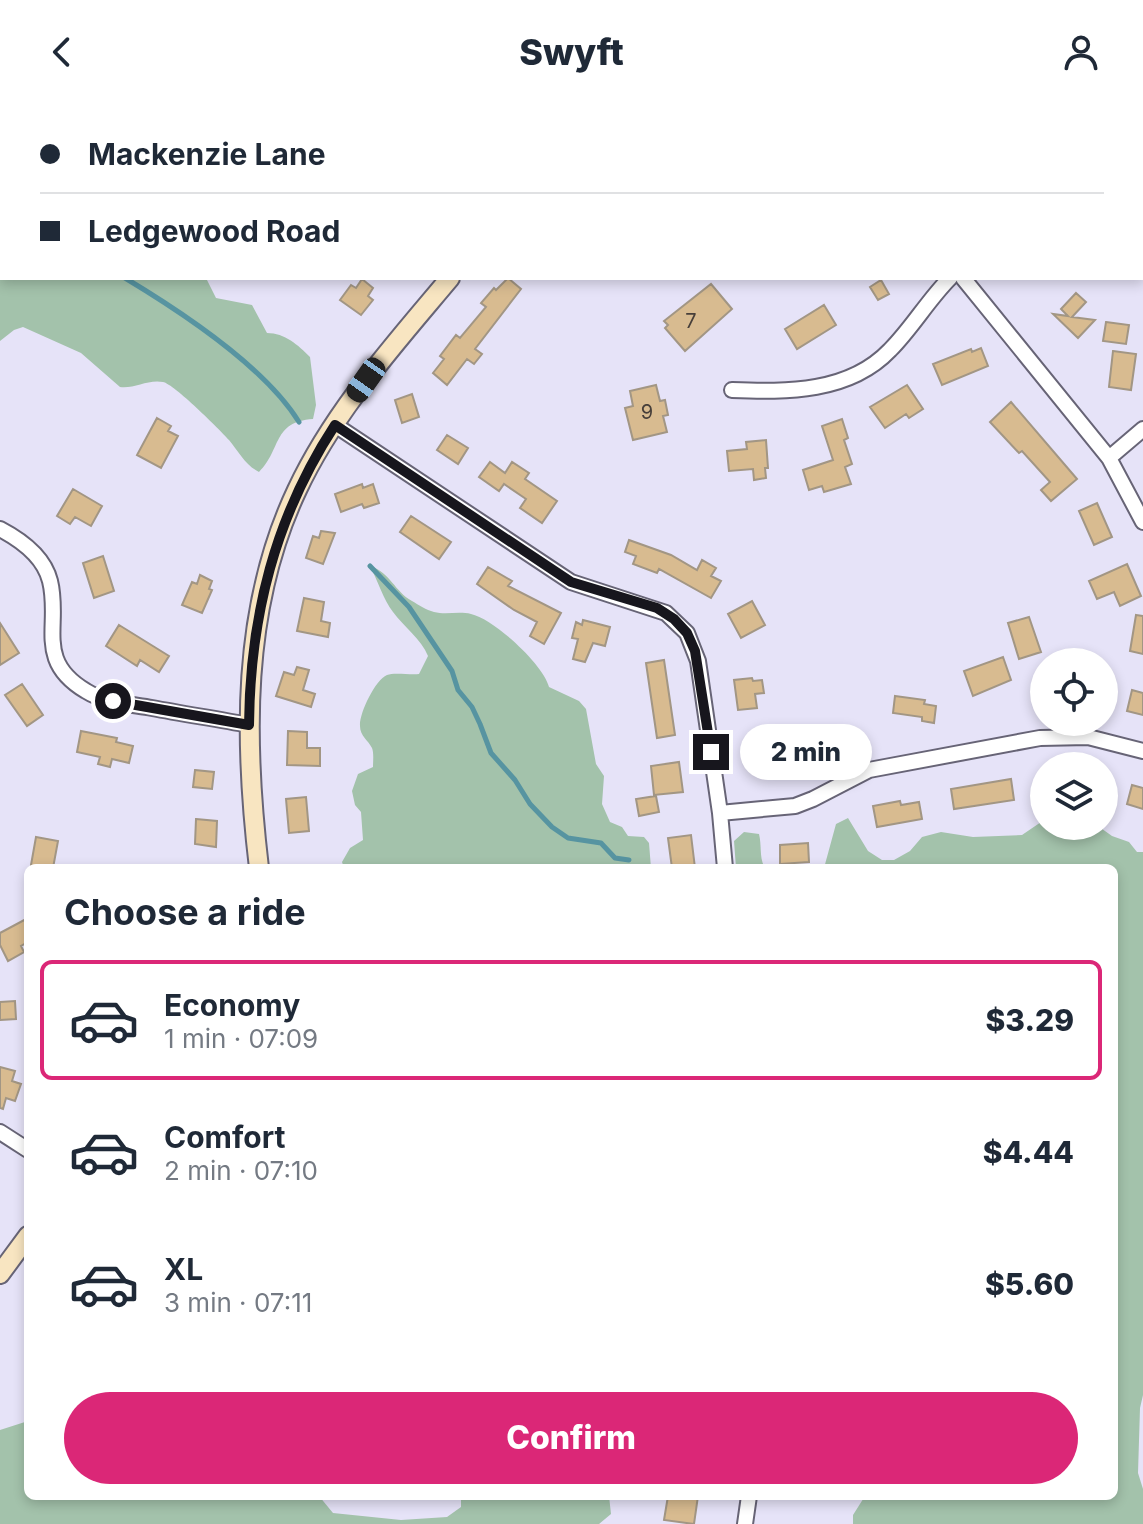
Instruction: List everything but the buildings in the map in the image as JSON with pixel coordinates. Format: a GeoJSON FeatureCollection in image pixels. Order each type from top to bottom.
{"type":"FeatureCollection","features":[{"type":"Feature","properties":{"kind":"main road"},"geometry":{"type":"LineString","coordinates":[[259,864],[249,725],[254,644],[273,556],[297,490],[335,425],[366,380],[448,280]]}},
{"type":"Feature","properties":{"kind":"main road"},"geometry":{"type":"LineString","coordinates":[[0,1274],[24,1241]]}},
{"type":"Feature","properties":{"kind":"street"},"geometry":{"type":"LineString","coordinates":[[732,390],[808,389],[867,369],[890,351],[948,280]]}},
{"type":"Feature","properties":{"kind":"street"},"geometry":{"type":"LineString","coordinates":[[965,280],[1109,458],[1143,522]]}},
{"type":"Feature","properties":{"kind":"street"},"geometry":{"type":"LineString","coordinates":[[335,425],[571,582],[657,608],[681,626],[692,642],[698,661],[725,864]]}},
{"type":"Feature","properties":{"kind":"street"},"geometry":{"type":"LineString","coordinates":[[1109,458],[1143,429]]}},
{"type":"Feature","properties":{"kind":"street"},"geometry":{"type":"LineString","coordinates":[[0,529],[27,547],[45,568],[52,593],[51,633],[55,656],[77,685],[89,693],[113,701],[249,725]]}},
{"type":"Feature","properties":{"kind":"street"},"geometry":{"type":"LineString","coordinates":[[720,813],[795,806],[869,770],[1040,738],[1088,737],[1143,751]]}},
{"type":"Feature","properties":{"kind":"street"},"geometry":{"type":"LineString","coordinates":[[0,1132],[24,1147]]}},
{"type":"Feature","properties":{"kind":"street"},"geometry":{"type":"LineString","coordinates":[[745,1524],[748,1500]]}},
{"type":"Feature","properties":{"kind":"green space"},"geometry":{"type":"Polygon","coordinates":[[[0,280],[207,280],[216,298],[252,305],[267,333],[285,337],[310,357],[316,405],[313,419],[290,425],[259,472],[246,462],[207,418],[169,385],[157,381],[120,387],[81,353],[23,327],[0,341],[0,280]]]}},
{"type":"Feature","properties":{"kind":"green space"},"geometry":{"type":"Polygon","coordinates":[[[370,566],[383,573],[406,597],[425,609],[439,613],[471,614],[492,624],[538,667],[549,687],[579,701],[586,709],[596,764],[604,776],[602,804],[610,822],[622,827],[628,836],[644,837],[649,843],[651,864],[343,864],[350,848],[363,840],[361,812],[355,805],[352,791],[358,774],[373,767],[372,748],[360,729],[365,706],[382,678],[394,674],[419,674],[428,656],[383,596],[370,566]]]}},
{"type":"Feature","properties":{"kind":"green space"},"geometry":{"type":"Polygon","coordinates":[[[848,818],[868,851],[882,860],[894,860],[910,851],[922,837],[941,832],[973,837],[1022,835],[1030,830],[1030,840],[1118,838],[1129,842],[1137,852],[1143,852],[1143,1395],[1138,1473],[1143,1489],[1143,1524],[853,1524],[853,1515],[862,1500],[1118,1500],[1118,864],[825,864],[836,824],[848,818]]]}},
{"type":"Feature","properties":{"kind":"green space"},"geometry":{"type":"Polygon","coordinates":[[[744,832],[759,834],[764,864],[736,864],[734,841],[744,832]]]}},
{"type":"Feature","properties":{"kind":"green space"},"geometry":{"type":"Polygon","coordinates":[[[24,1422],[24,1500],[322,1500],[333,1513],[401,1520],[447,1517],[461,1507],[461,1500],[609,1500],[611,1514],[599,1524],[0,1524],[0,1430],[24,1422]]]}},
{"type":"Feature","properties":{"kind":"waterway"},"geometry":{"type":"LineString","coordinates":[[128,280],[171,307],[244,361],[284,401],[299,422]]}},
{"type":"Feature","properties":{"kind":"waterway"},"geometry":{"type":"LineString","coordinates":[[370,566],[409,607],[452,671],[458,690],[472,707],[491,753],[515,780],[530,804],[552,827],[568,838],[601,843],[615,858],[629,860]]}},
{"type":"Feature","properties":{"kind":"route"},"geometry":{"type":"LineString","coordinates":[[113,701],[249,725],[254,644],[260,607],[278,541],[297,490],[335,425],[571,582],[657,608],[674,619],[687,633],[698,661],[711,752]]}}]}
